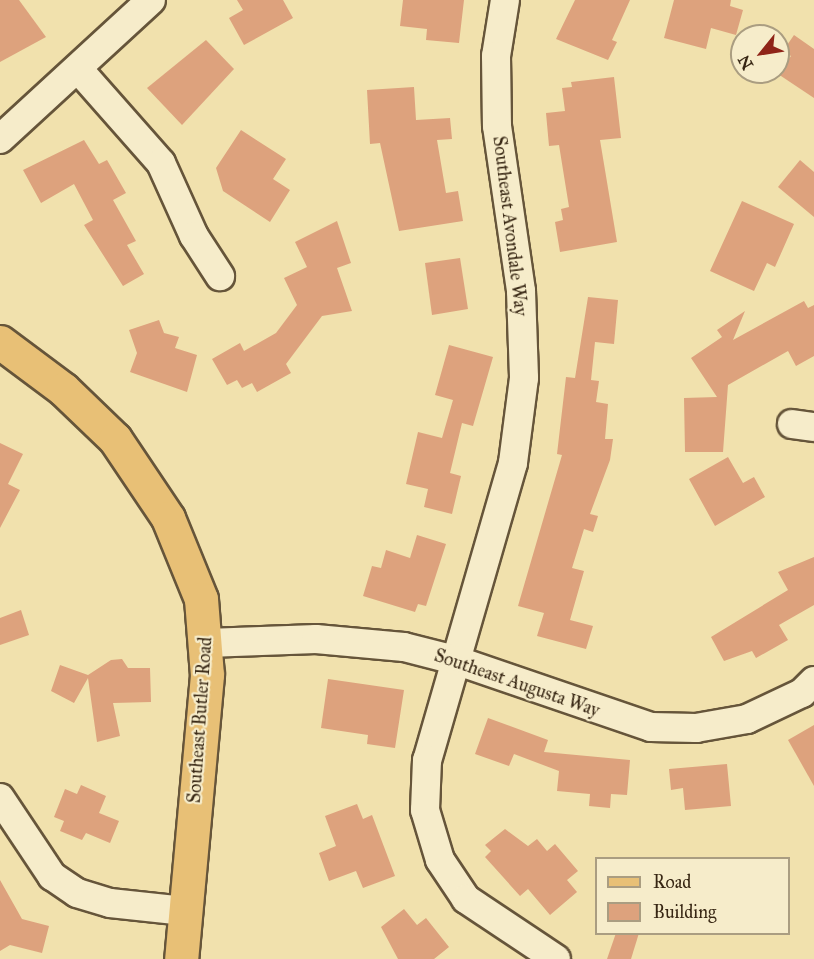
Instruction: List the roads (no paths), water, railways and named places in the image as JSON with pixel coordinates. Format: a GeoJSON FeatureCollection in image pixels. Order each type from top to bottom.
{"type":"FeatureCollection","features":[{"type":"Feature","properties":{"kind":"main road","name":"Southeast Butler Road"},"geometry":{"type":"LineString","coordinates":[[0,342],[89,412],[139,471],[168,518],[193,573],[207,643],[181,959]]}},
{"type":"Feature","properties":{"kind":"street"},"geometry":{"type":"LineString","coordinates":[[0,138],[79,70],[151,0]]}},
{"type":"Feature","properties":{"kind":"street","name":"Southeast Avondale Way"},"geometry":{"type":"LineString","coordinates":[[505,0],[496,56],[497,126],[521,291],[524,378],[513,463],[454,660],[427,760],[424,793],[429,835],[451,880],[466,899],[556,959]]}},
{"type":"Feature","properties":{"kind":"street"},"geometry":{"type":"LineString","coordinates":[[79,70],[161,163],[194,236],[220,276]]}},
{"type":"Feature","properties":{"kind":"street","name":"Southeast Augusta Way"},"geometry":{"type":"LineString","coordinates":[[207,643],[351,640],[454,660],[651,727],[696,728],[747,719],[802,693],[814,681]]}},
{"type":"Feature","properties":{"kind":"street"},"geometry":{"type":"LineString","coordinates":[[0,798],[52,876],[77,893],[110,903],[185,911]]}}]}
